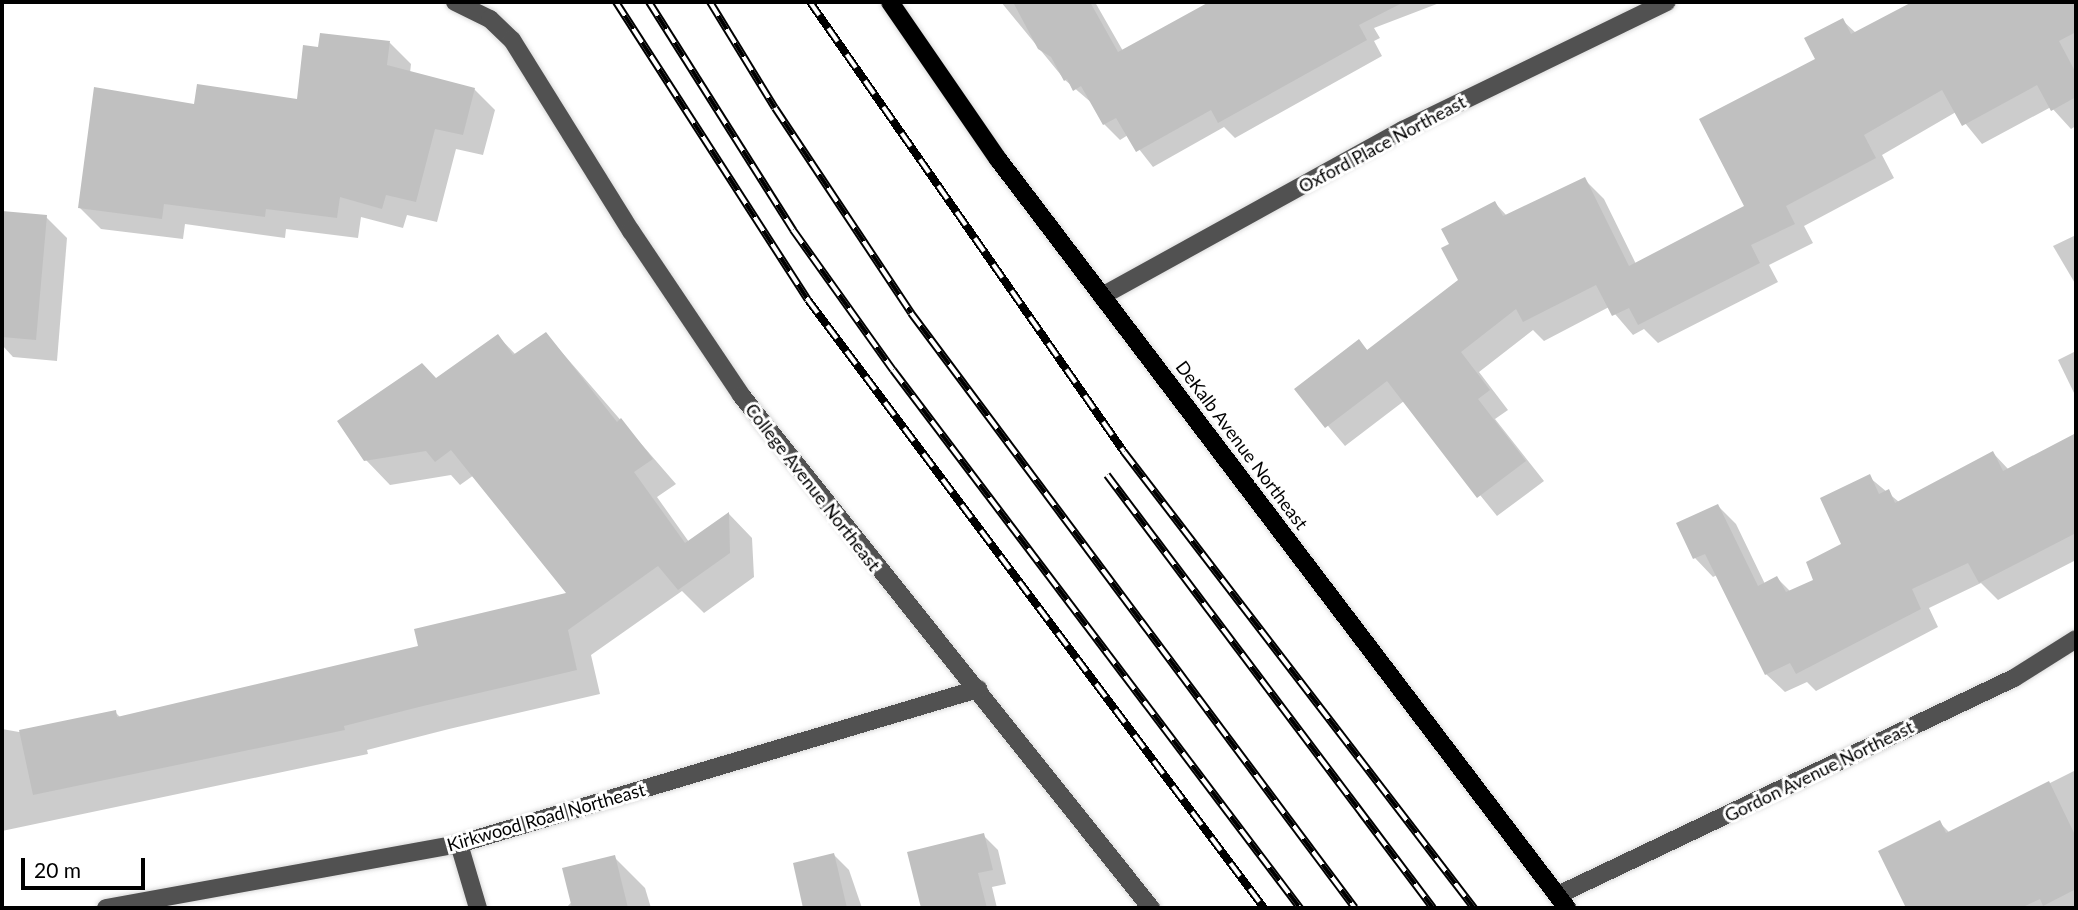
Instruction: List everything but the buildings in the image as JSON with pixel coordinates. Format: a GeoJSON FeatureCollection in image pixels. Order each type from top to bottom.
{"type":"FeatureCollection","features":[{"type":"Feature","properties":{"kind":"main road","name":"DeKalb Avenue Northeast"},"geometry":{"type":"LineString","coordinates":[[890,2],[998,159],[1563,902]]}},
{"type":"Feature","properties":{"kind":"street","name":"College Avenue Northeast"},"geometry":{"type":"LineString","coordinates":[[455,2],[490,19],[512,40],[631,231],[741,395],[874,567],[978,689],[1151,908]]}},
{"type":"Feature","properties":{"kind":"street","name":"Oxford Place Northeast"},"geometry":{"type":"LineString","coordinates":[[1102,296],[1403,130],[1667,2]]}},
{"type":"Feature","properties":{"kind":"street","name":"Gordon Avenue Northeast"},"geometry":{"type":"LineString","coordinates":[[1563,902],[2014,678],[2076,639]]}},
{"type":"Feature","properties":{"kind":"street","name":"Kirkwood Road Northeast"},"geometry":{"type":"LineString","coordinates":[[106,908],[459,844],[978,689]]}},
{"type":"Feature","properties":{"kind":"street"},"geometry":{"type":"LineString","coordinates":[[459,844],[478,908]]}},
{"type":"Feature","properties":{"kind":"railway"},"geometry":{"type":"LineString","coordinates":[[616,2],[808,300],[1264,908]]}},
{"type":"Feature","properties":{"kind":"railway"},"geometry":{"type":"LineString","coordinates":[[649,2],[793,230],[893,370],[1300,908]]}},
{"type":"Feature","properties":{"kind":"railway"},"geometry":{"type":"LineString","coordinates":[[710,2],[775,108],[911,313],[1355,908]]}},
{"type":"Feature","properties":{"kind":"railway"},"geometry":{"type":"LineString","coordinates":[[810,2],[1124,452],[1474,908]]}},
{"type":"Feature","properties":{"kind":"railway"},"geometry":{"type":"LineString","coordinates":[[1107,475],[1433,908]]}}]}
